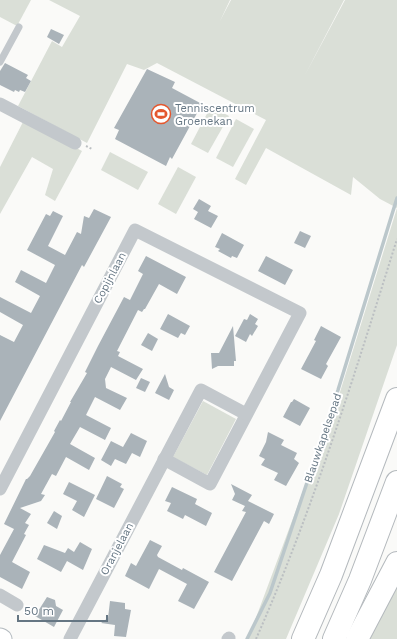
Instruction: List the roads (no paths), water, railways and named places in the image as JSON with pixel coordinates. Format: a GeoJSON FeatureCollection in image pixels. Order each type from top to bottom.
{"type":"FeatureCollection","features":[{"type":"Feature","properties":{"kind":"highway"},"geometry":{"type":"LineString","coordinates":[[303,639],[331,575],[397,399]]}},
{"type":"Feature","properties":{"kind":"highway"},"geometry":{"type":"LineString","coordinates":[[334,639],[360,580],[397,482]]}},
{"type":"Feature","properties":{"kind":"highway"},"geometry":{"type":"LineString","coordinates":[[357,639],[397,563]]}},
{"type":"Feature","properties":{"kind":"street"},"geometry":{"type":"LineString","coordinates":[[0,104],[75,143]]}},
{"type":"Feature","properties":{"kind":"street","name":"Copijnlaan"},"geometry":{"type":"LineString","coordinates":[[0,489],[135,230],[300,313],[246,414]]}},
{"type":"Feature","properties":{"kind":"street","name":"Oranjelaan"},"geometry":{"type":"LineString","coordinates":[[70,639],[201,390],[246,414]]}},
{"type":"Feature","properties":{"kind":"street"},"geometry":{"type":"LineString","coordinates":[[164,459],[210,484],[246,414]]}},
{"type":"Feature","properties":{"kind":"street"},"geometry":{"type":"LineString","coordinates":[[0,596],[17,604]]}},
{"type":"Feature","properties":{"kind":"lane"},"geometry":{"type":"LineString","coordinates":[[0,62],[19,27]]}},
{"type":"Feature","properties":{"kind":"waterway"},"geometry":{"type":"LineString","coordinates":[[247,639],[270,593],[338,390],[397,198]]}},
{"type":"Feature","properties":{"kind":"place","name":"Tenniscentrum Groenekan"},"geometry":{"type":"Point","coordinates":[161,114]}}]}
